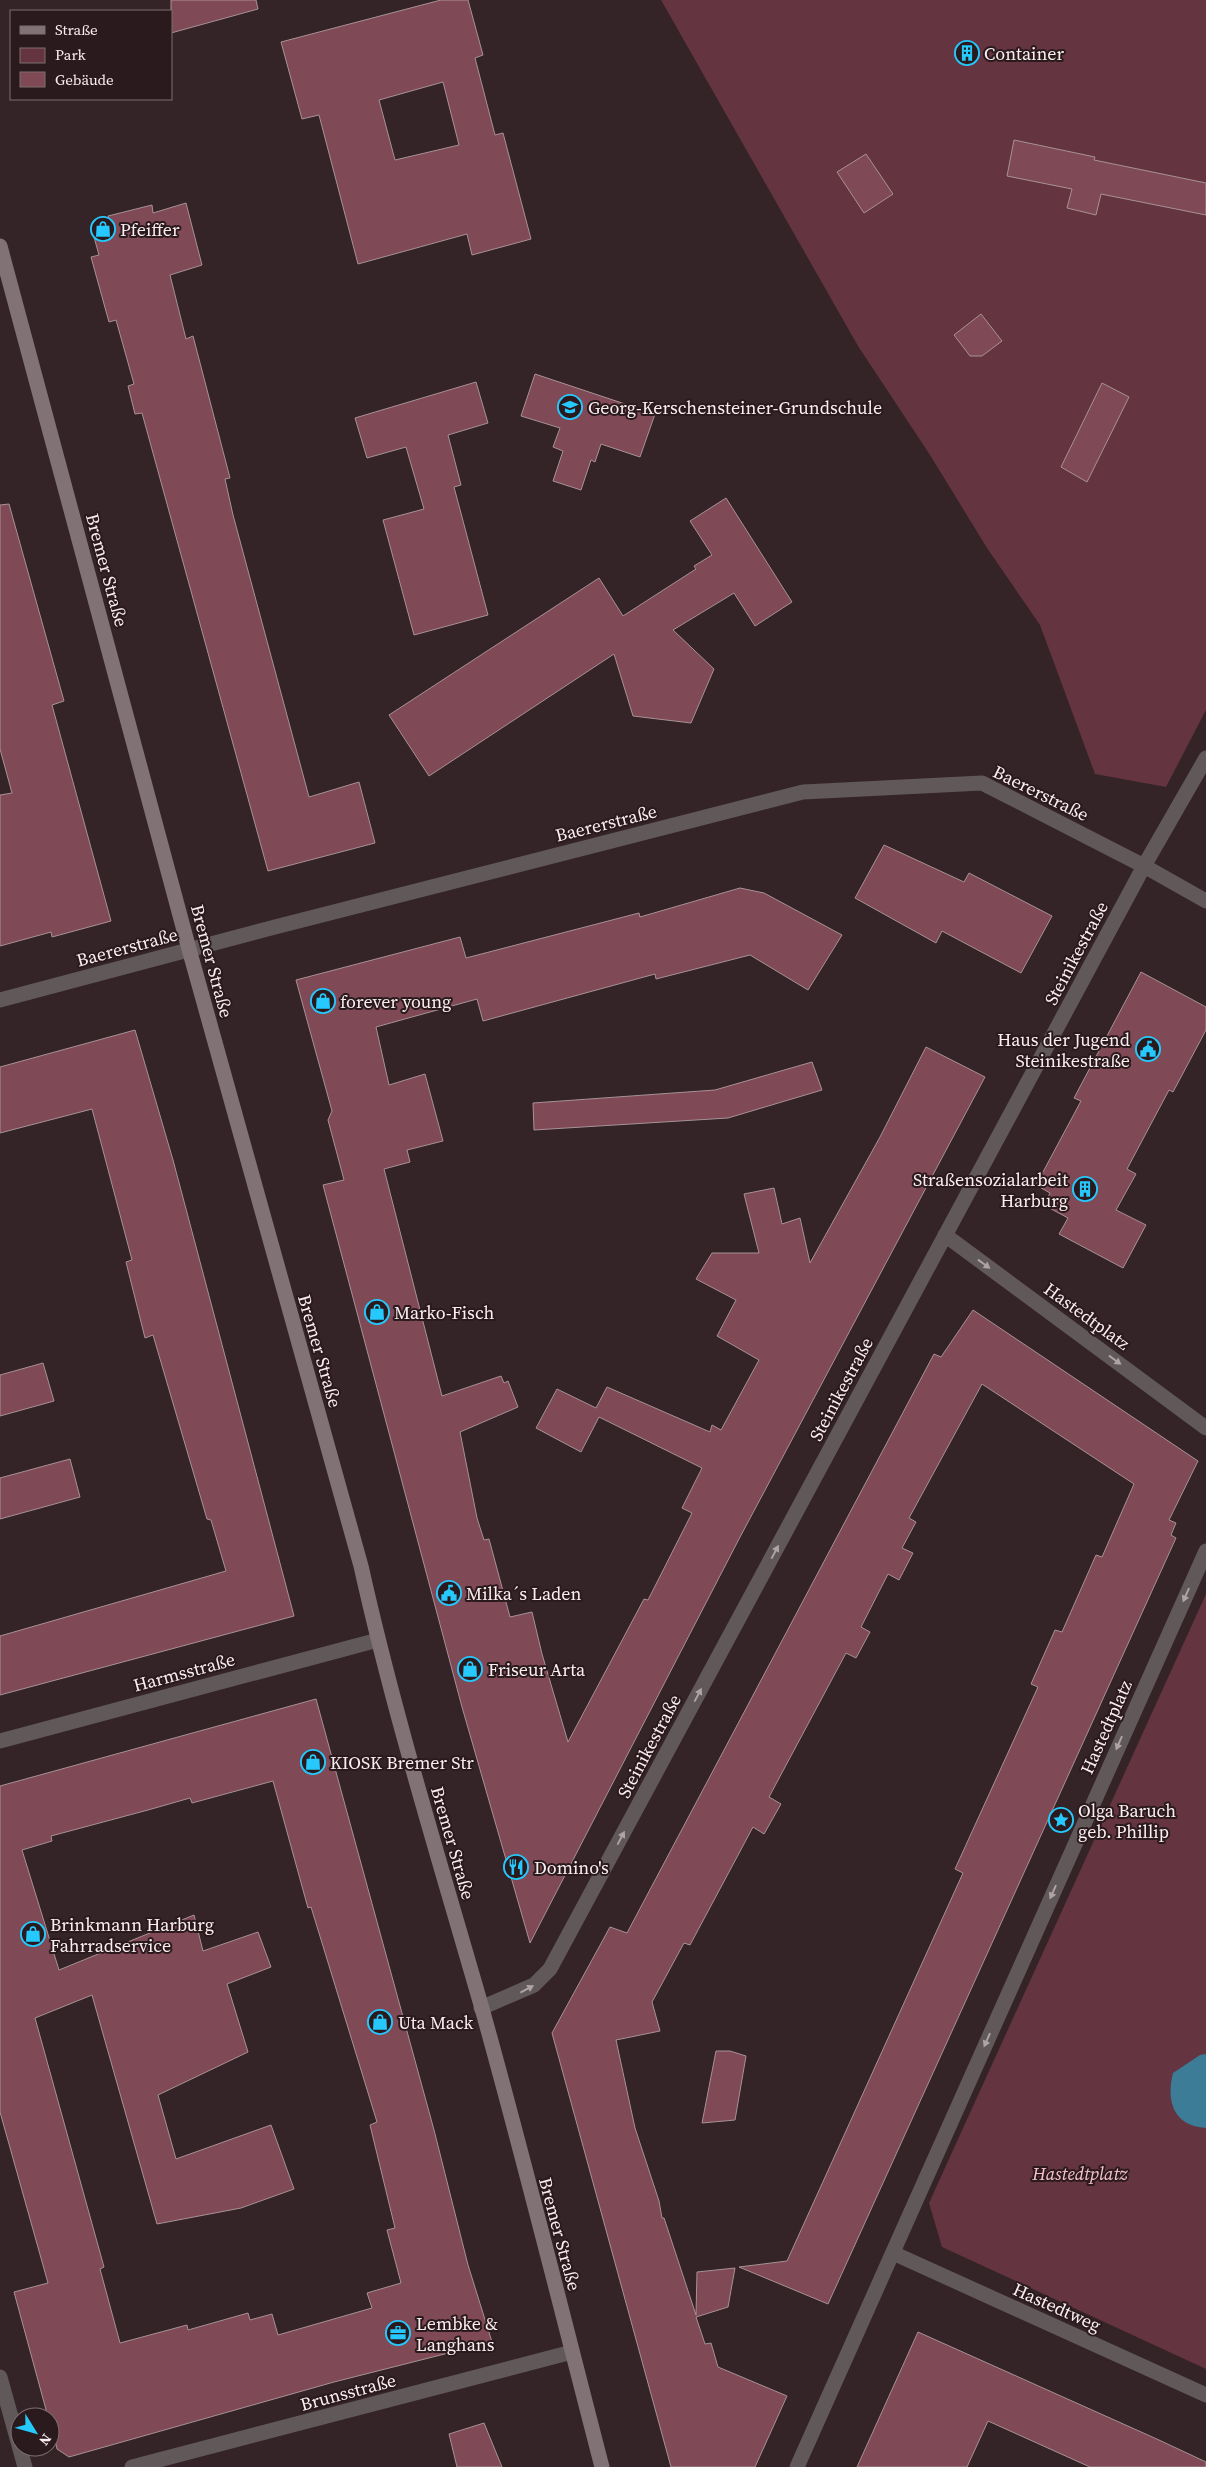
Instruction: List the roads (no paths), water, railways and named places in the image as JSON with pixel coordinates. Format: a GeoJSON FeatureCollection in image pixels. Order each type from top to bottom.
{"type":"FeatureCollection","features":[{"type":"Feature","properties":{"kind":"main road","name":"Bremer Straße"},"geometry":{"type":"LineString","coordinates":[[0,246],[189,950],[361,1566],[378,1640],[481,2008],[602,2467]]}},
{"type":"Feature","properties":{"kind":"street","name":"Steinikestraße"},"geometry":{"type":"LineString","coordinates":[[481,2008],[534,1985],[550,1969],[1144,866],[1206,758]]}},
{"type":"Feature","properties":{"kind":"street","name":"Baererstraße"},"geometry":{"type":"LineString","coordinates":[[0,1000],[803,792],[982,783],[1144,866],[1206,901]]}},
{"type":"Feature","properties":{"kind":"street","name":"Hastedtplatz"},"geometry":{"type":"LineString","coordinates":[[945,1235],[1206,1428]]}},
{"type":"Feature","properties":{"kind":"street","name":"Hastedtplatz"},"geometry":{"type":"LineString","coordinates":[[797,2467],[1206,1551]]}},
{"type":"Feature","properties":{"kind":"street","name":"Harmsstraße"},"geometry":{"type":"LineString","coordinates":[[0,1741],[378,1640]]}},
{"type":"Feature","properties":{"kind":"street","name":"Hastedtweg"},"geometry":{"type":"LineString","coordinates":[[893,2253],[1206,2396]]}},
{"type":"Feature","properties":{"kind":"street","name":"Brunsstraße"},"geometry":{"type":"LineString","coordinates":[[132,2467],[572,2352]]}},
{"type":"Feature","properties":{"kind":"street"},"geometry":{"type":"LineString","coordinates":[[0,2377],[25,2467]]}},
{"type":"Feature","properties":{"kind":"water"},"geometry":{"type":"Polygon","coordinates":[[[1206,2054],[1206,2128],[1195,2126],[1179,2117],[1174,2110],[1172,2102],[1171,2083],[1173,2073],[1200,2055],[1206,2054]]]}},
{"type":"Feature","properties":{"kind":"place","name":"Container"},"geometry":{"type":"Point","coordinates":[967,53]}},
{"type":"Feature","properties":{"kind":"place","name":"Pfeiffer"},"geometry":{"type":"Point","coordinates":[103,229]}},
{"type":"Feature","properties":{"kind":"place","name":"Georg-Kerschensteiner-Grundschule"},"geometry":{"type":"Point","coordinates":[570,407]}},
{"type":"Feature","properties":{"kind":"place","name":"forever young"},"geometry":{"type":"Point","coordinates":[323,1001]}},
{"type":"Feature","properties":{"kind":"place","name":"Haus der Jugend Steinikestraße"},"geometry":{"type":"Point","coordinates":[1148,1049]}},
{"type":"Feature","properties":{"kind":"place","name":"Straßensozialarbeit Harburg"},"geometry":{"type":"Point","coordinates":[1085,1189]}},
{"type":"Feature","properties":{"kind":"place","name":"Marko-Fisch"},"geometry":{"type":"Point","coordinates":[377,1312]}},
{"type":"Feature","properties":{"kind":"place","name":"Milka´s Laden"},"geometry":{"type":"Point","coordinates":[449,1593]}},
{"type":"Feature","properties":{"kind":"place","name":"Friseur Arta"},"geometry":{"type":"Point","coordinates":[470,1669]}},
{"type":"Feature","properties":{"kind":"place","name":"KIOSK Bremer Str"},"geometry":{"type":"Point","coordinates":[313,1762]}},
{"type":"Feature","properties":{"kind":"place","name":"Olga Baruch geb. Phillip"},"geometry":{"type":"Point","coordinates":[1061,1820]}},
{"type":"Feature","properties":{"kind":"place","name":"Domino's"},"geometry":{"type":"Point","coordinates":[516,1867]}},
{"type":"Feature","properties":{"kind":"place","name":"Brinkmann Harburg Fahrradservice"},"geometry":{"type":"Point","coordinates":[33,1934]}},
{"type":"Feature","properties":{"kind":"place","name":"Uta Mack"},"geometry":{"type":"Point","coordinates":[380,2022]}},
{"type":"Feature","properties":{"kind":"place","name":"Lembke & Langhans"},"geometry":{"type":"Point","coordinates":[398,2333]}}]}
